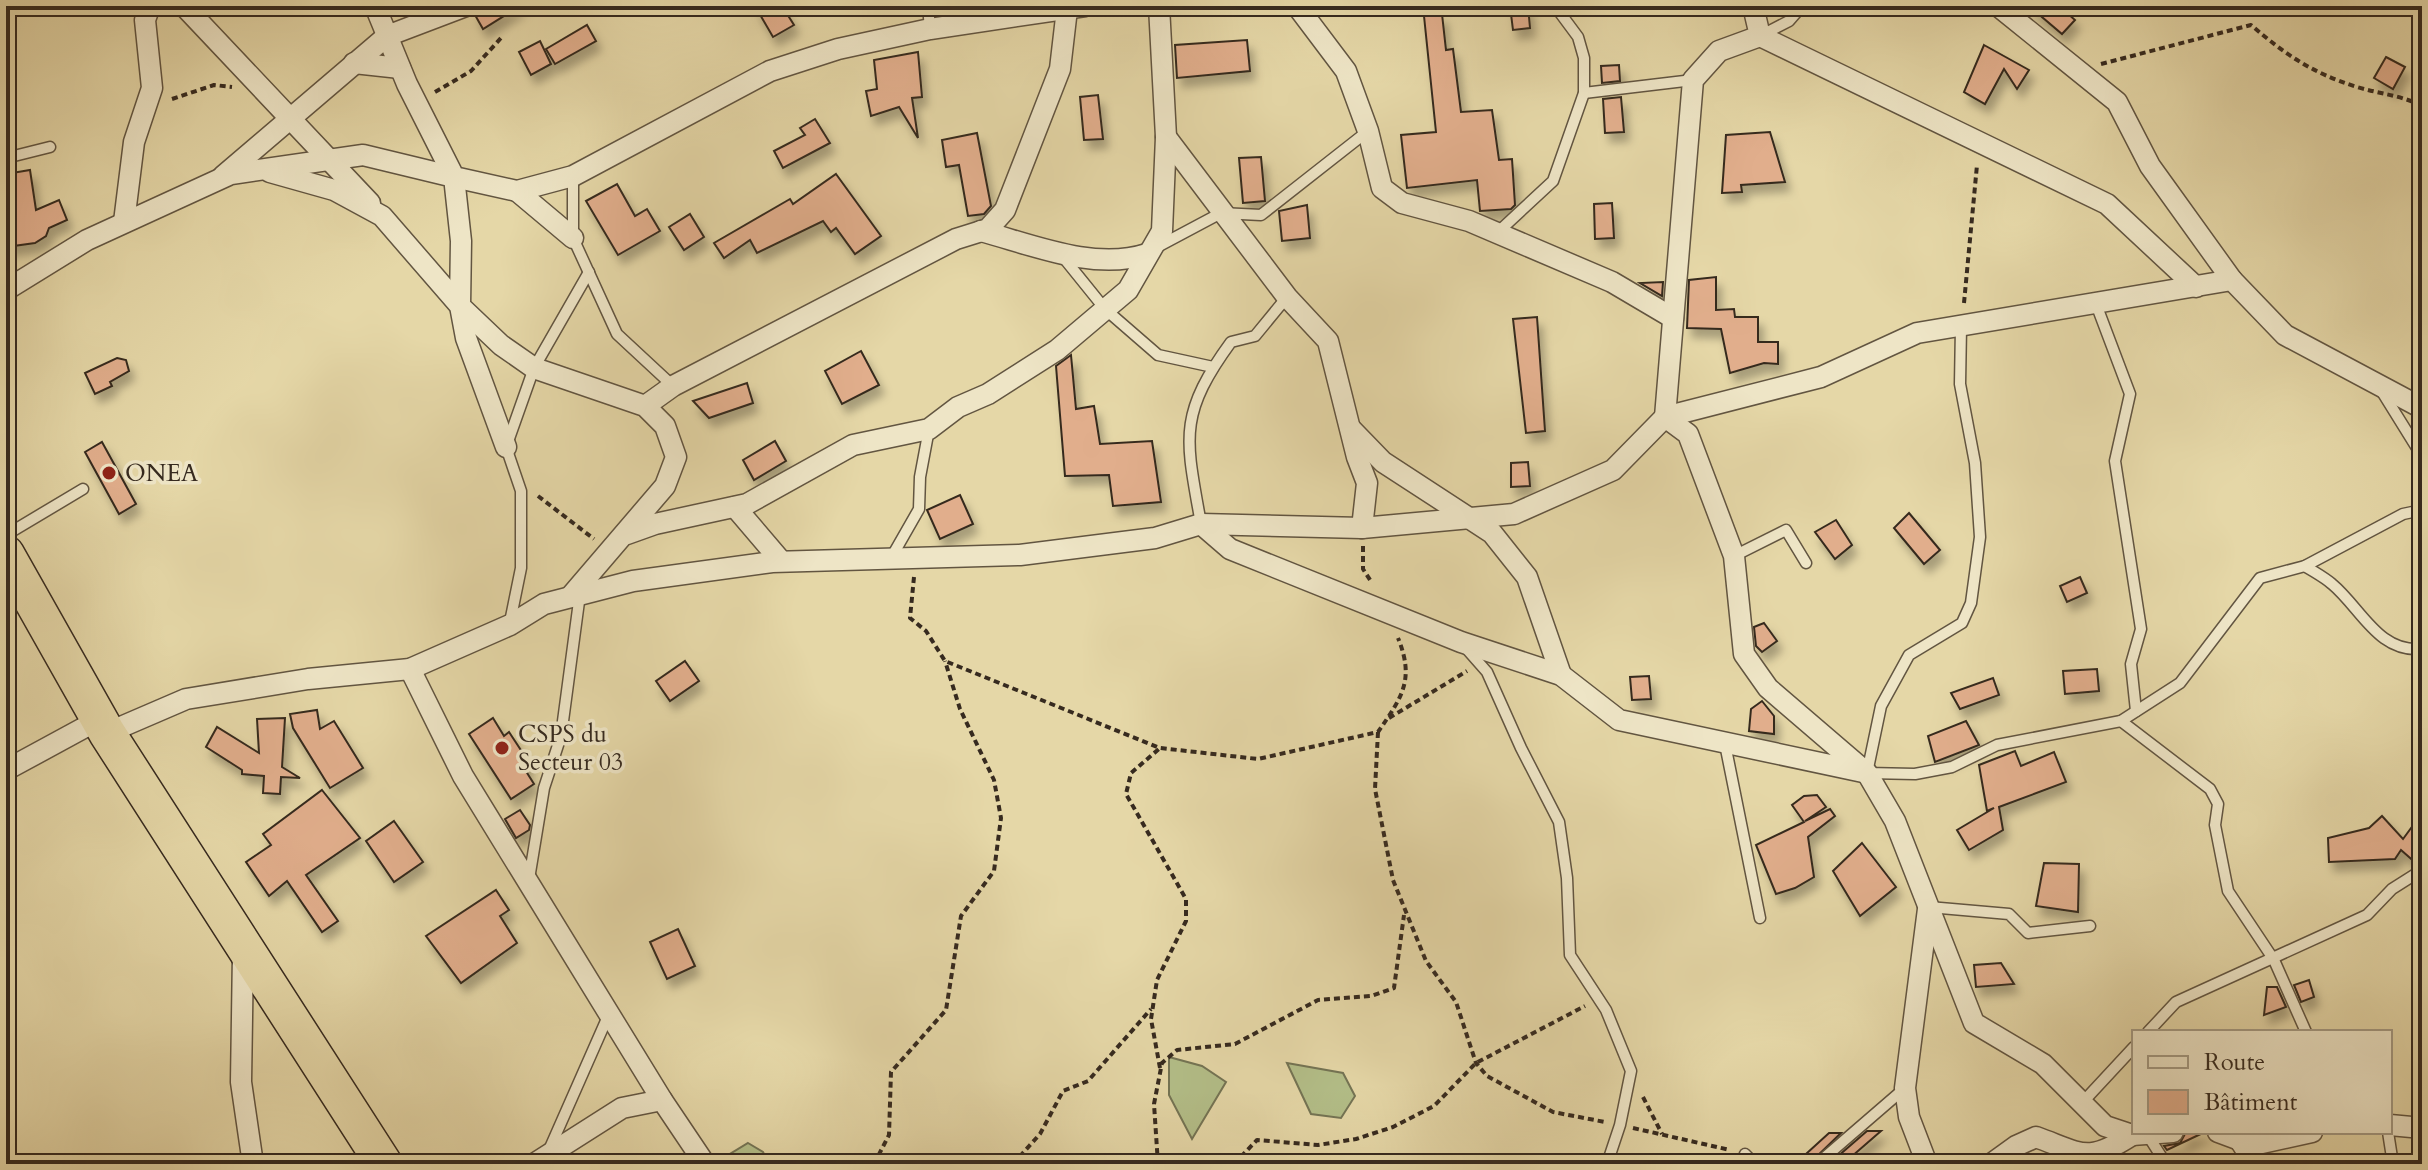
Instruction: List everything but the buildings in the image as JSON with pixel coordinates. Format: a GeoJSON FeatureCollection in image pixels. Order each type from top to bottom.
{"type":"FeatureCollection","features":[{"type":"Feature","properties":{"kind":"highway"},"geometry":{"type":"LineString","coordinates":[[6,554],[103,726],[384,1164]]}},
{"type":"Feature","properties":{"kind":"street"},"geometry":{"type":"LineString","coordinates":[[124,222],[127,176],[152,88],[145,20],[150,6]]}},
{"type":"Feature","properties":{"kind":"street"},"geometry":{"type":"LineString","coordinates":[[184,6],[330,159],[460,306],[501,345],[534,368],[645,406],[665,426],[676,457],[665,486],[575,596]]}},
{"type":"Feature","properties":{"kind":"street"},"geometry":{"type":"LineString","coordinates":[[375,6],[400,68],[454,177],[461,241],[460,306],[466,338],[506,447]]}},
{"type":"Feature","properties":{"kind":"street"},"geometry":{"type":"LineString","coordinates":[[218,180],[288,117],[387,36],[466,6]]}},
{"type":"Feature","properties":{"kind":"street"},"geometry":{"type":"LineString","coordinates":[[627,534],[655,524],[735,507],[773,491],[853,445],[929,429],[958,407],[988,394],[1057,350],[1128,290],[1162,231],[1166,137],[1159,6]]}},
{"type":"Feature","properties":{"kind":"street"},"geometry":{"type":"LineString","coordinates":[[1297,6],[1346,71],[1368,131],[1382,188],[1402,203],[1469,221],[1612,282],[1673,318]]}},
{"type":"Feature","properties":{"kind":"street"},"geometry":{"type":"LineString","coordinates":[[1753,6],[1760,36]]}},
{"type":"Feature","properties":{"kind":"street"},"geometry":{"type":"LineString","coordinates":[[1998,6],[2117,102],[2150,166],[2232,280],[2285,335],[2422,408]]}},
{"type":"Feature","properties":{"kind":"street"},"geometry":{"type":"LineString","coordinates":[[517,191],[573,176],[770,71],[838,49],[993,14],[1076,8],[1060,69],[1034,140],[1005,210],[988,229],[956,239],[673,386],[645,406]]}},
{"type":"Feature","properties":{"kind":"street"},"geometry":{"type":"LineString","coordinates":[[1665,417],[1693,80],[1719,51],[1760,36],[2107,204],[2196,287]]}},
{"type":"Feature","properties":{"kind":"street"},"geometry":{"type":"LineString","coordinates":[[354,63],[400,68]]}},
{"type":"Feature","properties":{"kind":"street"},"geometry":{"type":"LineString","coordinates":[[1166,137],[1287,297],[1328,341],[1367,483],[1362,528]]}},
{"type":"Feature","properties":{"kind":"street"},"geometry":{"type":"LineString","coordinates":[[6,290],[87,240],[218,180],[262,169],[363,155],[517,191],[573,238]]}},
{"type":"Feature","properties":{"kind":"street"},"geometry":{"type":"LineString","coordinates":[[262,169],[334,190],[382,216]]}},
{"type":"Feature","properties":{"kind":"street"},"geometry":{"type":"LineString","coordinates":[[981,231],[1059,253],[1123,261],[1147,254]]}},
{"type":"Feature","properties":{"kind":"street"},"geometry":{"type":"LineString","coordinates":[[6,770],[103,726],[186,699],[308,679],[410,669],[510,625],[544,604],[633,581],[781,561],[1020,555],[1155,538],[1201,524],[1362,528],[1514,514],[1613,470],[1665,417],[1821,377],[1917,333],[2232,280]]}},
{"type":"Feature","properties":{"kind":"street"},"geometry":{"type":"LineString","coordinates":[[1665,417],[1688,434],[1734,556],[1744,654],[1768,688],[1867,773],[1895,821],[1974,1023],[2043,1064],[2105,1126],[2132,1133]]}},
{"type":"Feature","properties":{"kind":"street"},"geometry":{"type":"LineString","coordinates":[[1350,427],[1383,462],[1492,533],[1527,577],[1561,675]]}},
{"type":"Feature","properties":{"kind":"street"},"geometry":{"type":"LineString","coordinates":[[735,507],[781,561]]}},
{"type":"Feature","properties":{"kind":"street"},"geometry":{"type":"LineString","coordinates":[[1201,524],[1230,549],[1461,642],[1561,675],[1619,720],[1867,773]]}},
{"type":"Feature","properties":{"kind":"street"},"geometry":{"type":"LineString","coordinates":[[410,669],[463,776],[662,1100],[705,1164]]}},
{"type":"Feature","properties":{"kind":"street"},"geometry":{"type":"LineString","coordinates":[[1927,1164],[1909,1117],[1905,1088],[1929,907]]}},
{"type":"Feature","properties":{"kind":"street"},"geometry":{"type":"LineString","coordinates":[[243,944],[241,1082],[253,1164]]}},
{"type":"Feature","properties":{"kind":"street"},"geometry":{"type":"LineString","coordinates":[[542,1161],[622,1108],[662,1100]]}},
{"type":"Feature","properties":{"kind":"street"},"geometry":{"type":"LineString","coordinates":[[2392,1125],[2422,1128]]}},
{"type":"Feature","properties":{"kind":"street"},"geometry":{"type":"LineString","coordinates":[[2136,1134],[2151,1134]]}},
{"type":"Feature","properties":{"kind":"street"},"geometry":{"type":"LineString","coordinates":[[2225,1134],[2253,1145],[2303,1134]]}},
{"type":"Feature","properties":{"kind":"street"},"geometry":{"type":"LineString","coordinates":[[1991,1164],[2016,1146],[2036,1137],[2083,1154],[2103,1153],[2140,1135]]}},
{"type":"Feature","properties":{"kind":"lane"},"geometry":{"type":"LineString","coordinates":[[928,6],[930,29]]}},
{"type":"Feature","properties":{"kind":"lane"},"geometry":{"type":"LineString","coordinates":[[1497,233],[1553,181],[1584,93],[1584,58],[1578,37],[1555,6]]}},
{"type":"Feature","properties":{"kind":"lane"},"geometry":{"type":"LineString","coordinates":[[1760,36],[1789,21],[1802,6]]}},
{"type":"Feature","properties":{"kind":"lane"},"geometry":{"type":"LineString","coordinates":[[1584,93],[1693,80]]}},
{"type":"Feature","properties":{"kind":"lane"},"geometry":{"type":"LineString","coordinates":[[1147,254],[1173,236],[1221,213],[1261,215],[1368,131]]}},
{"type":"Feature","properties":{"kind":"lane"},"geometry":{"type":"LineString","coordinates":[[6,158],[50,147]]}},
{"type":"Feature","properties":{"kind":"lane"},"geometry":{"type":"LineString","coordinates":[[573,176],[573,238],[617,334],[673,386]]}},
{"type":"Feature","properties":{"kind":"lane"},"geometry":{"type":"LineString","coordinates":[[1059,253],[1105,309],[1158,355],[1213,367]]}},
{"type":"Feature","properties":{"kind":"lane"},"geometry":{"type":"LineString","coordinates":[[510,625],[521,568],[521,491],[506,447],[534,368],[589,272]]}},
{"type":"Feature","properties":{"kind":"lane"},"geometry":{"type":"LineString","coordinates":[[1201,524],[1187,447],[1195,398],[1231,342],[1255,336],[1287,297]]}},
{"type":"Feature","properties":{"kind":"lane"},"geometry":{"type":"LineString","coordinates":[[2096,304],[2130,394],[2115,461],[2141,629],[2131,664],[2136,711]]}},
{"type":"Feature","properties":{"kind":"lane"},"geometry":{"type":"LineString","coordinates":[[1961,327],[1960,384],[1975,463],[1980,537],[1971,603],[1962,623],[1909,655],[1881,706],[1867,773],[1915,774],[1940,769],[1997,745],[2121,721],[2180,683],[2260,578],[2305,566],[2403,514],[2422,510]]}},
{"type":"Feature","properties":{"kind":"lane"},"geometry":{"type":"LineString","coordinates":[[2378,385],[2422,456]]}},
{"type":"Feature","properties":{"kind":"lane"},"geometry":{"type":"LineString","coordinates":[[891,558],[919,509],[920,477],[929,429]]}},
{"type":"Feature","properties":{"kind":"lane"},"geometry":{"type":"LineString","coordinates":[[6,535],[83,489]]}},
{"type":"Feature","properties":{"kind":"lane"},"geometry":{"type":"LineString","coordinates":[[1734,556],[1786,530],[1806,563]]}},
{"type":"Feature","properties":{"kind":"lane"},"geometry":{"type":"LineString","coordinates":[[2305,566],[2333,584],[2387,642],[2409,651],[2422,649]]}},
{"type":"Feature","properties":{"kind":"lane"},"geometry":{"type":"LineString","coordinates":[[529,885],[544,788],[561,736],[575,596]]}},
{"type":"Feature","properties":{"kind":"lane"},"geometry":{"type":"LineString","coordinates":[[1461,642],[1480,664],[1559,822],[1567,878],[1570,955],[1600,999],[1631,1071],[1620,1125],[1607,1164]]}},
{"type":"Feature","properties":{"kind":"lane"},"geometry":{"type":"LineString","coordinates":[[2121,721],[2210,789],[2218,804],[2215,825],[2228,891],[2274,960],[2305,1030]]}},
{"type":"Feature","properties":{"kind":"lane"},"geometry":{"type":"LineString","coordinates":[[1725,744],[1760,918]]}},
{"type":"Feature","properties":{"kind":"lane"},"geometry":{"type":"LineString","coordinates":[[2150,1030],[2176,1002],[2274,960],[2367,915],[2392,889],[2422,870]]}},
{"type":"Feature","properties":{"kind":"lane"},"geometry":{"type":"LineString","coordinates":[[1929,907],[2009,914],[2028,933],[2090,926]]}},
{"type":"Feature","properties":{"kind":"lane"},"geometry":{"type":"LineString","coordinates":[[542,1161],[610,1012]]}},
{"type":"Feature","properties":{"kind":"lane"},"geometry":{"type":"LineString","coordinates":[[2082,1103],[2132,1049]]}},
{"type":"Feature","properties":{"kind":"lane"},"geometry":{"type":"LineString","coordinates":[[1817,1164],[1905,1088]]}},
{"type":"Feature","properties":{"kind":"lane"},"geometry":{"type":"LineString","coordinates":[[2225,1134],[2249,1164]]}},
{"type":"Feature","properties":{"kind":"lane"},"geometry":{"type":"LineString","coordinates":[[2388,1134],[2393,1164]]}},
{"type":"Feature","properties":{"kind":"lane"},"geometry":{"type":"LineString","coordinates":[[2140,1135],[2166,1164]]}},
{"type":"Feature","properties":{"kind":"lane"},"geometry":{"type":"LineString","coordinates":[[1745,1154],[1755,1164]]}},
{"type":"Feature","properties":{"kind":"path"},"geometry":{"type":"LineString","coordinates":[[2075,69],[2156,52],[2251,25],[2292,60],[2357,87],[2407,98],[2422,106]]}},
{"type":"Feature","properties":{"kind":"path"},"geometry":{"type":"LineString","coordinates":[[413,96],[441,91],[471,71],[501,38]]}},
{"type":"Feature","properties":{"kind":"path"},"geometry":{"type":"LineString","coordinates":[[145,113],[179,95],[214,85],[262,90]]}},
{"type":"Feature","properties":{"kind":"path"},"geometry":{"type":"LineString","coordinates":[[1961,327],[1979,142]]}},
{"type":"Feature","properties":{"kind":"path"},"geometry":{"type":"LineString","coordinates":[[1362,528],[1363,569],[1388,611],[1407,661],[1403,697],[1378,732],[1375,789],[1393,880],[1404,914],[1426,961],[1456,1002],[1476,1063],[1487,1076],[1553,1112],[1745,1154]]}},
{"type":"Feature","properties":{"kind":"path"},"geometry":{"type":"LineString","coordinates":[[874,1164],[889,1135],[891,1072],[946,1010],[961,916],[994,871],[1001,818],[994,780],[960,709],[945,661],[926,631],[910,618],[916,557]]}},
{"type":"Feature","properties":{"kind":"path"},"geometry":{"type":"LineString","coordinates":[[945,661],[1160,748],[1258,759],[1378,732]]}},
{"type":"Feature","properties":{"kind":"path"},"geometry":{"type":"LineString","coordinates":[[1387,719],[1480,664]]}},
{"type":"Feature","properties":{"kind":"path"},"geometry":{"type":"LineString","coordinates":[[1160,748],[1131,773],[1126,794],[1186,899],[1186,921],[1157,980],[1151,1019],[1160,1071]]}},
{"type":"Feature","properties":{"kind":"path"},"geometry":{"type":"LineString","coordinates":[[1158,1164],[1154,1104],[1162,1063],[1177,1050],[1235,1044],[1318,1000],[1371,996],[1394,988],[1404,914]]}},
{"type":"Feature","properties":{"kind":"path"},"geometry":{"type":"LineString","coordinates":[[1234,1164],[1257,1140],[1318,1145],[1356,1139],[1393,1127],[1434,1106],[1476,1063],[1600,999]]}},
{"type":"Feature","properties":{"kind":"path"},"geometry":{"type":"LineString","coordinates":[[1013,1164],[1040,1134],[1063,1091],[1088,1081],[1153,1007]]}},
{"type":"Feature","properties":{"kind":"path"},"geometry":{"type":"LineString","coordinates":[[1631,1071],[1662,1134]]}},
{"type":"Feature","properties":{"kind":"green space"},"geometry":{"type":"Polygon","coordinates":[[[1169,1057],[1202,1066],[1226,1082],[1192,1139],[1169,1095],[1169,1057]]]}},
{"type":"Feature","properties":{"kind":"green space"},"geometry":{"type":"Polygon","coordinates":[[[1287,1063],[1343,1073],[1355,1096],[1341,1118],[1311,1114],[1287,1063]]]}},
{"type":"Feature","properties":{"kind":"green space"},"geometry":{"type":"Polygon","coordinates":[[[748,1143],[763,1152],[769,1164],[723,1164],[725,1157],[748,1143]]]}},
{"type":"Feature","properties":{"kind":"green space"},"geometry":{"type":"Polygon","coordinates":[[[1109,1154],[1134,1157],[1141,1164],[1097,1164],[1109,1154]]]}},
{"type":"Feature","properties":{"kind":"place","name":"ONEA"},"geometry":{"type":"Point","coordinates":[109,473]}},
{"type":"Feature","properties":{"kind":"place","name":"CSPS du Secteur 03"},"geometry":{"type":"Point","coordinates":[502,748]}}]}
